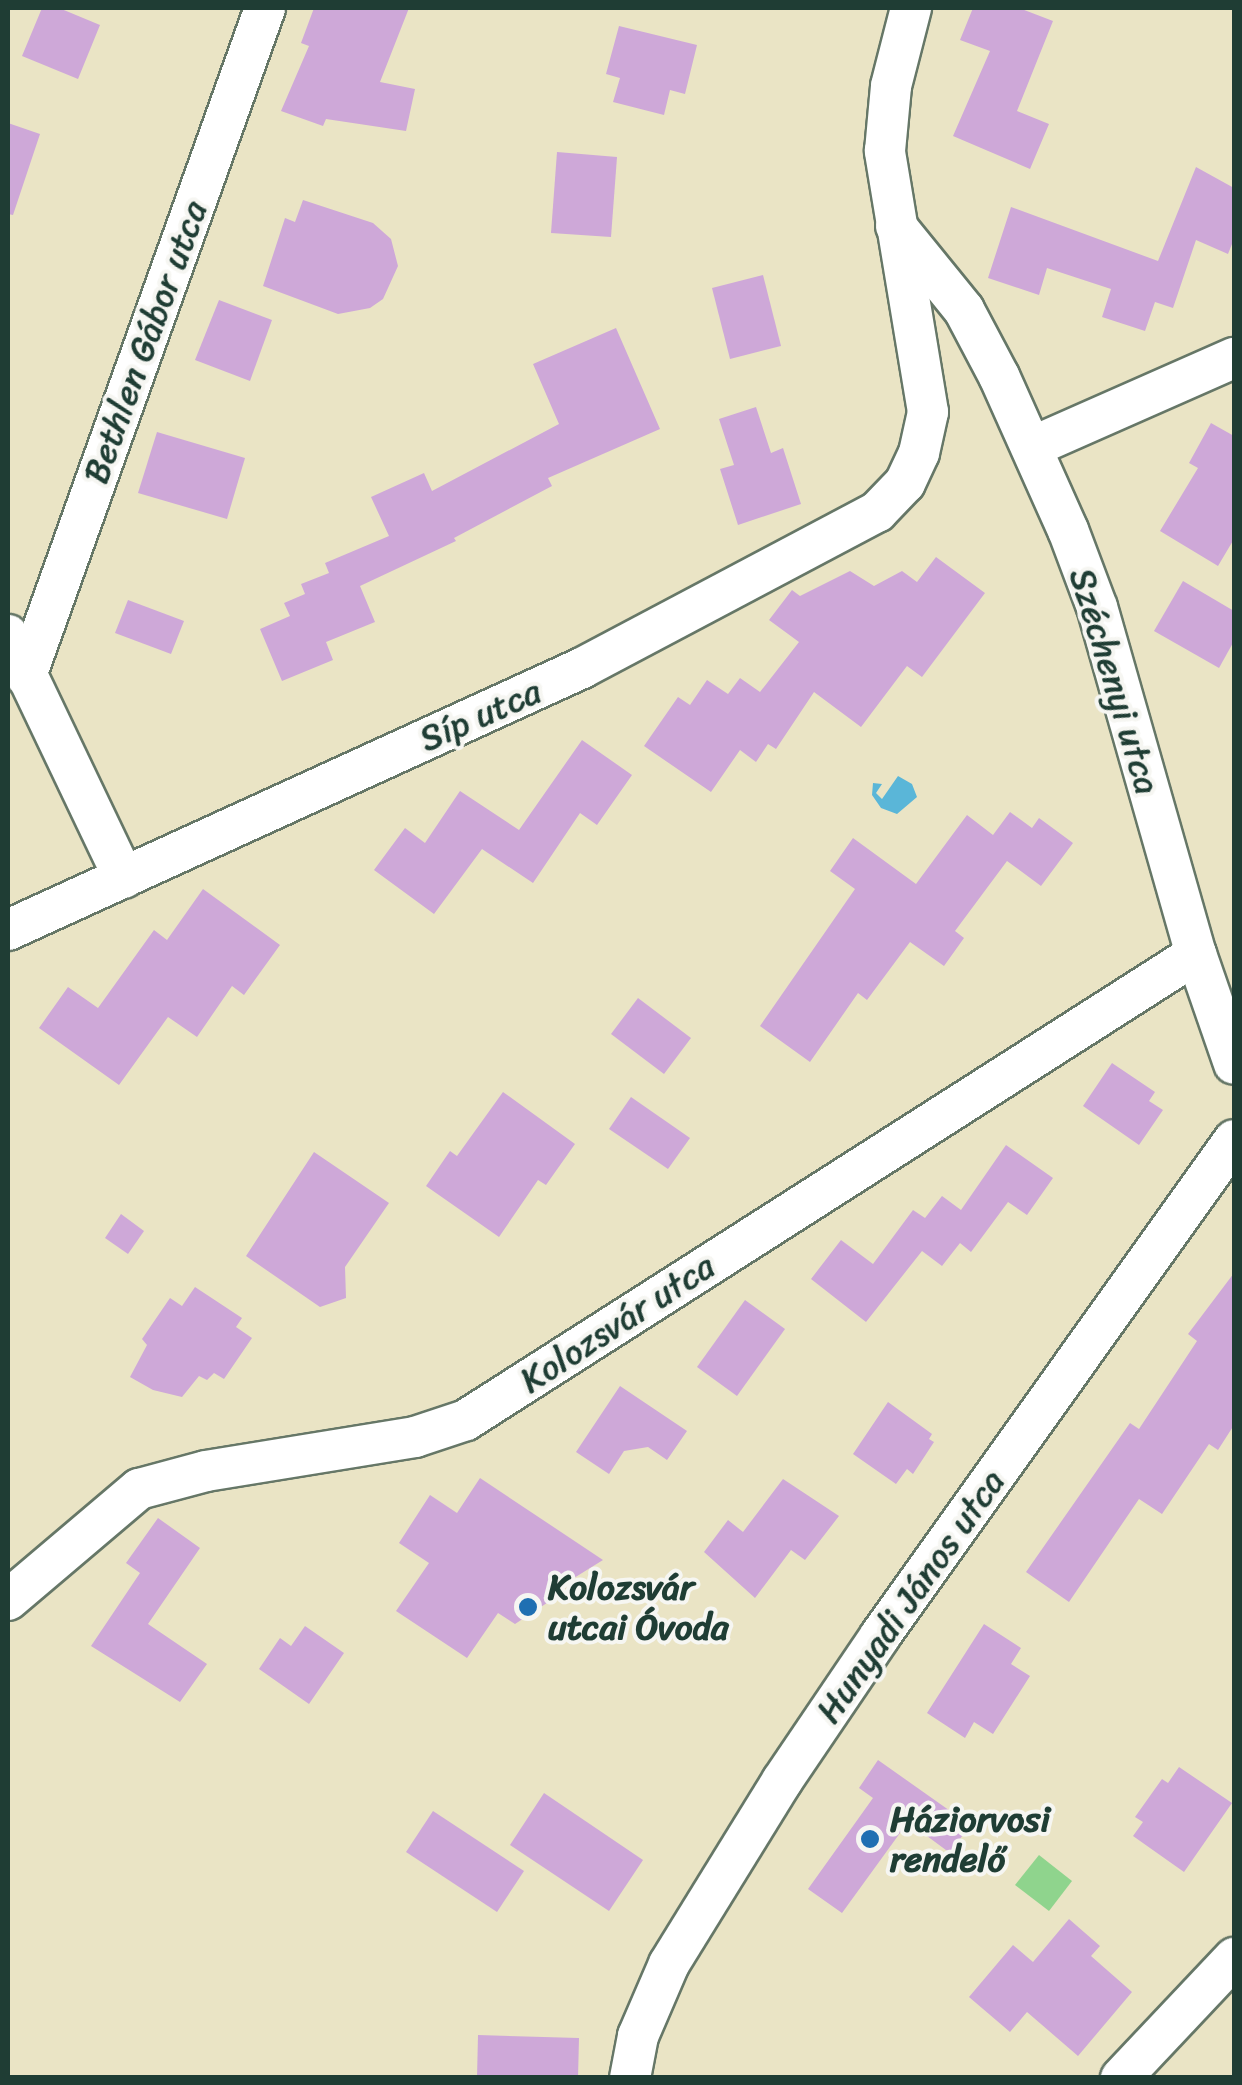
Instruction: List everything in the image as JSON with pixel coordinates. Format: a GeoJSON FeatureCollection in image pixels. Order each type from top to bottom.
{"type":"FeatureCollection","features":[{"type":"Feature","properties":{"kind":"street","name":"Bethlen Gábor utca"},"geometry":{"type":"LineString","coordinates":[[26,676],[265,8]]}},
{"type":"Feature","properties":{"kind":"street"},"geometry":{"type":"LineString","coordinates":[[910,317],[884,151],[891,86],[911,8]]}},
{"type":"Feature","properties":{"kind":"street","name":"Széchenyi utca"},"geometry":{"type":"LineString","coordinates":[[895,224],[964,310],[1032,447],[1096,607],[1196,954],[1234,1064]]}},
{"type":"Feature","properties":{"kind":"street"},"geometry":{"type":"LineString","coordinates":[[910,317],[923,301],[942,297],[964,310]]}},
{"type":"Feature","properties":{"kind":"street","name":"Síp utca"},"geometry":{"type":"LineString","coordinates":[[8,930],[506,705],[876,512],[905,483],[919,453],[928,412],[910,317]]}},
{"type":"Feature","properties":{"kind":"street"},"geometry":{"type":"LineString","coordinates":[[1032,447],[1234,358]]}},
{"type":"Feature","properties":{"kind":"street"},"geometry":{"type":"LineString","coordinates":[[8,635],[124,878]]}},
{"type":"Feature","properties":{"kind":"street","name":"Kolozsvár utca"},"geometry":{"type":"LineString","coordinates":[[8,1600],[139,1489],[206,1470],[415,1436],[466,1420],[1196,954]]}},
{"type":"Feature","properties":{"kind":"street","name":"Hunyadi János utca"},"geometry":{"type":"LineString","coordinates":[[630,2078],[638,2036],[669,1964],[782,1781],[880,1636],[1234,1140]]}},
{"type":"Feature","properties":{"kind":"street"},"geometry":{"type":"LineString","coordinates":[[1121,2078],[1234,1958]]}},
{"type":"Feature","properties":{"kind":"green space"},"geometry":{"type":"Polygon","coordinates":[[[1039,1855],[1072,1881],[1049,1911],[1015,1885],[1039,1855]]]}},
{"type":"Feature","properties":{"kind":"water"},"geometry":{"type":"Polygon","coordinates":[[[898,776],[912,784],[917,797],[897,814],[881,808],[872,795],[873,783],[882,784],[876,793],[882,799],[898,776]]]}},
{"type":"Feature","properties":{"kind":"building"},"geometry":{"type":"Polygon","coordinates":[[[42,8],[59,8],[100,25],[78,79],[22,56],[42,8]]]}},
{"type":"Feature","properties":{"kind":"building"},"geometry":{"type":"Polygon","coordinates":[[[314,8],[409,8],[380,82],[415,89],[406,131],[326,119],[323,126],[281,111],[309,46],[301,43],[314,8]]]}},
{"type":"Feature","properties":{"kind":"building"},"geometry":{"type":"Polygon","coordinates":[[[973,8],[1019,8],[1053,21],[1017,111],[1049,124],[1030,169],[953,136],[990,51],[960,40],[973,8]]]}},
{"type":"Feature","properties":{"kind":"building"},"geometry":{"type":"Polygon","coordinates":[[[619,26],[697,45],[685,94],[670,90],[664,115],[613,102],[620,78],[606,74],[619,26]]]}},
{"type":"Feature","properties":{"kind":"building"},"geometry":{"type":"Polygon","coordinates":[[[8,123],[40,134],[13,215],[8,214],[8,123]]]}},
{"type":"Feature","properties":{"kind":"building"},"geometry":{"type":"Polygon","coordinates":[[[557,152],[617,157],[611,237],[551,233],[557,152]]]}},
{"type":"Feature","properties":{"kind":"building"},"geometry":{"type":"Polygon","coordinates":[[[1196,167],[1234,188],[1234,239],[1228,254],[1196,240],[1173,308],[1155,302],[1145,331],[1102,317],[1111,289],[1047,268],[1039,295],[988,278],[1011,207],[1158,261],[1196,167]]]}},
{"type":"Feature","properties":{"kind":"building"},"geometry":{"type":"Polygon","coordinates":[[[303,200],[373,223],[391,239],[398,266],[383,299],[370,308],[338,314],[263,286],[285,218],[295,222],[303,200]]]}},
{"type":"Feature","properties":{"kind":"building"},"geometry":{"type":"Polygon","coordinates":[[[763,275],[781,346],[730,359],[712,288],[763,275]]]}},
{"type":"Feature","properties":{"kind":"building"},"geometry":{"type":"Polygon","coordinates":[[[219,300],[272,320],[250,381],[195,360],[219,300]]]}},
{"type":"Feature","properties":{"kind":"building"},"geometry":{"type":"Polygon","coordinates":[[[616,328],[660,429],[548,478],[552,486],[454,538],[456,541],[360,586],[375,622],[326,642],[333,660],[282,681],[260,629],[290,616],[284,603],[305,594],[301,584],[329,573],[325,563],[389,536],[371,497],[424,473],[432,491],[559,424],[533,364],[616,328]]]}},
{"type":"Feature","properties":{"kind":"building"},"geometry":{"type":"Polygon","coordinates":[[[756,407],[771,453],[783,448],[801,504],[738,525],[720,469],[734,465],[719,419],[756,407]]]}},
{"type":"Feature","properties":{"kind":"building"},"geometry":{"type":"Polygon","coordinates":[[[1211,423],[1234,436],[1234,539],[1218,566],[1160,531],[1198,468],[1189,463],[1211,423]]]}},
{"type":"Feature","properties":{"kind":"building"},"geometry":{"type":"Polygon","coordinates":[[[157,432],[245,458],[227,519],[138,493],[157,432]]]}},
{"type":"Feature","properties":{"kind":"building"},"geometry":{"type":"Polygon","coordinates":[[[936,557],[985,593],[922,677],[907,666],[861,727],[814,692],[776,749],[768,744],[756,762],[740,750],[711,792],[644,746],[678,697],[690,705],[707,680],[728,694],[740,678],[760,692],[799,642],[769,620],[792,590],[800,596],[850,571],[874,586],[902,571],[917,582],[936,557]]]}},
{"type":"Feature","properties":{"kind":"building"},"geometry":{"type":"Polygon","coordinates":[[[1183,581],[1234,611],[1234,641],[1219,668],[1154,631],[1183,581]]]}},
{"type":"Feature","properties":{"kind":"building"},"geometry":{"type":"Polygon","coordinates":[[[128,600],[184,621],[171,654],[115,633],[128,600]]]}},
{"type":"Feature","properties":{"kind":"building"},"geometry":{"type":"Polygon","coordinates":[[[582,740],[632,775],[597,825],[580,813],[533,883],[482,849],[434,914],[374,870],[405,828],[425,843],[460,791],[519,830],[582,740]]]}},
{"type":"Feature","properties":{"kind":"building"},"geometry":{"type":"Polygon","coordinates":[[[1010,812],[1032,828],[1039,818],[1073,843],[1041,886],[1007,861],[955,931],[964,938],[944,966],[910,942],[867,1000],[858,993],[810,1062],[760,1026],[855,889],[830,871],[853,838],[916,884],[967,815],[993,835],[1010,812]]]}},
{"type":"Feature","properties":{"kind":"building"},"geometry":{"type":"Polygon","coordinates":[[[203,889],[280,945],[244,995],[232,986],[197,1037],[168,1017],[119,1085],[39,1028],[68,987],[98,1008],[154,930],[167,940],[203,889]]]}},
{"type":"Feature","properties":{"kind":"building"},"geometry":{"type":"Polygon","coordinates":[[[638,998],[691,1038],[664,1074],[611,1034],[638,998]]]}},
{"type":"Feature","properties":{"kind":"building"},"geometry":{"type":"Polygon","coordinates":[[[1112,1063],[1155,1092],[1149,1101],[1163,1110],[1139,1145],[1083,1106],[1112,1063]]]}},
{"type":"Feature","properties":{"kind":"building"},"geometry":{"type":"Polygon","coordinates":[[[503,1092],[575,1144],[546,1185],[538,1180],[499,1237],[426,1186],[450,1151],[457,1156],[503,1092]]]}},
{"type":"Feature","properties":{"kind":"building"},"geometry":{"type":"Polygon","coordinates":[[[631,1097],[690,1138],[668,1169],[609,1129],[631,1097]]]}},
{"type":"Feature","properties":{"kind":"building"},"geometry":{"type":"Polygon","coordinates":[[[1006,1145],[1053,1178],[1027,1215],[1008,1202],[971,1252],[960,1243],[942,1266],[922,1251],[866,1322],[811,1279],[841,1240],[873,1264],[913,1210],[925,1218],[942,1196],[961,1210],[1006,1145]]]}},
{"type":"Feature","properties":{"kind":"building"},"geometry":{"type":"Polygon","coordinates":[[[314,1152],[389,1203],[345,1267],[346,1298],[320,1307],[246,1256],[314,1152]]]}},
{"type":"Feature","properties":{"kind":"building"},"geometry":{"type":"Polygon","coordinates":[[[121,1214],[144,1231],[128,1254],[105,1238],[121,1214]]]}},
{"type":"Feature","properties":{"kind":"building"},"geometry":{"type":"Polygon","coordinates":[[[1234,1273],[1234,1425],[1218,1450],[1209,1444],[1162,1514],[1139,1499],[1069,1602],[1026,1572],[1130,1423],[1139,1429],[1197,1341],[1188,1334],[1234,1273]]]}},
{"type":"Feature","properties":{"kind":"building"},"geometry":{"type":"Polygon","coordinates":[[[195,1287],[242,1318],[236,1327],[252,1338],[224,1379],[214,1373],[207,1380],[199,1376],[182,1397],[153,1390],[130,1377],[147,1345],[142,1339],[170,1298],[182,1306],[195,1287]]]}},
{"type":"Feature","properties":{"kind":"building"},"geometry":{"type":"Polygon","coordinates":[[[745,1300],[785,1329],[737,1396],[697,1367],[745,1300]]]}},
{"type":"Feature","properties":{"kind":"building"},"geometry":{"type":"Polygon","coordinates":[[[620,1386],[687,1431],[667,1460],[648,1447],[624,1451],[609,1474],[576,1452],[620,1386]]]}},
{"type":"Feature","properties":{"kind":"building"},"geometry":{"type":"Polygon","coordinates":[[[888,1402],[932,1434],[929,1439],[934,1442],[913,1474],[907,1469],[896,1484],[853,1454],[888,1402]]]}},
{"type":"Feature","properties":{"kind":"building"},"geometry":{"type":"Polygon","coordinates":[[[480,1478],[603,1560],[553,1591],[559,1595],[515,1624],[498,1613],[467,1658],[396,1611],[429,1563],[399,1543],[430,1495],[457,1513],[480,1478]]]}},
{"type":"Feature","properties":{"kind":"building"},"geometry":{"type":"Polygon","coordinates":[[[783,1479],[839,1516],[805,1560],[791,1550],[755,1598],[704,1552],[728,1520],[743,1532],[783,1479]]]}},
{"type":"Feature","properties":{"kind":"building"},"geometry":{"type":"Polygon","coordinates":[[[158,1518],[200,1548],[148,1624],[207,1664],[180,1702],[91,1646],[140,1573],[126,1563],[158,1518]]]}},
{"type":"Feature","properties":{"kind":"building"},"geometry":{"type":"Polygon","coordinates":[[[984,1624],[1021,1648],[1011,1664],[1030,1676],[993,1734],[974,1722],[965,1738],[927,1713],[984,1624]]]}},
{"type":"Feature","properties":{"kind":"building"},"geometry":{"type":"Polygon","coordinates":[[[305,1626],[344,1653],[309,1704],[259,1669],[280,1638],[291,1646],[305,1626]]]}},
{"type":"Feature","properties":{"kind":"building","name":"Háziorvosi rendelő"},"geometry":{"type":"Polygon","coordinates":[[[878,1760],[970,1825],[950,1853],[908,1822],[842,1913],[808,1889],[873,1798],[859,1788],[878,1760]]]}},
{"type":"Feature","properties":{"kind":"building"},"geometry":{"type":"Polygon","coordinates":[[[1179,1767],[1232,1803],[1184,1872],[1133,1836],[1143,1822],[1135,1817],[1162,1779],[1168,1783],[1179,1767]]]}},
{"type":"Feature","properties":{"kind":"building"},"geometry":{"type":"Polygon","coordinates":[[[544,1793],[643,1860],[609,1911],[510,1845],[544,1793]]]}},
{"type":"Feature","properties":{"kind":"building"},"geometry":{"type":"Polygon","coordinates":[[[433,1811],[524,1871],[497,1912],[406,1852],[433,1811]]]}},
{"type":"Feature","properties":{"kind":"building"},"geometry":{"type":"Polygon","coordinates":[[[1069,1919],[1100,1946],[1091,1956],[1132,1992],[1078,2056],[1027,2012],[1010,2032],[969,1997],[1013,1945],[1033,1962],[1069,1919]]]}},
{"type":"Feature","properties":{"kind":"building"},"geometry":{"type":"Polygon","coordinates":[[[478,2035],[579,2038],[578,2078],[477,2078],[478,2035]]]}},
{"type":"Feature","properties":{"kind":"place","name":"Kolozsvár utcai Óvoda"},"geometry":{"type":"Point","coordinates":[528,1607]}},
{"type":"Feature","properties":{"kind":"place","name":"Háziorvosi rendelő"},"geometry":{"type":"Point","coordinates":[870,1839]}}]}
